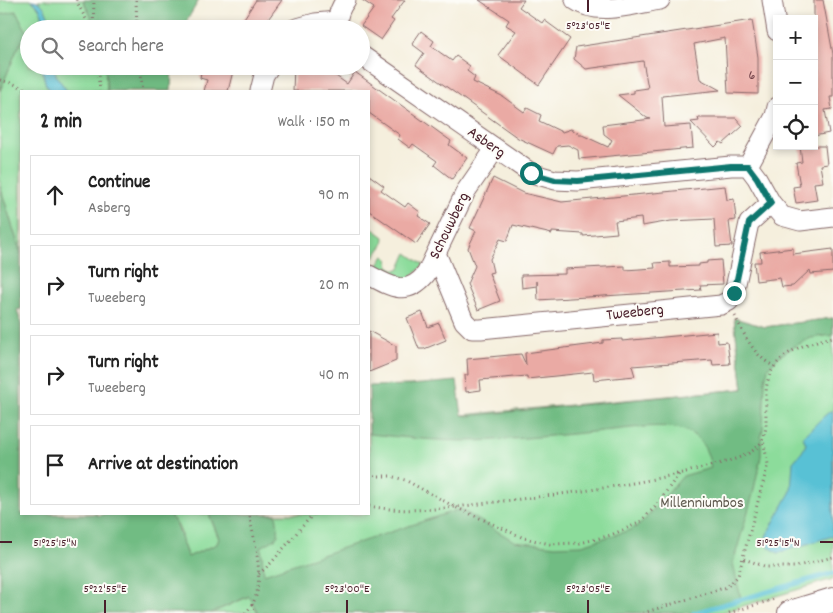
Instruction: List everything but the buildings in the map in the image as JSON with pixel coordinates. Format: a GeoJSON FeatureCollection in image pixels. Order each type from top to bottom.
{"type":"FeatureCollection","features":[{"type":"Feature","properties":{"kind":"main road"},"geometry":{"type":"LineString","coordinates":[[790,613],[833,600]]}},
{"type":"Feature","properties":{"kind":"main road"},"geometry":{"type":"LineString","coordinates":[[829,613],[833,612]]}},
{"type":"Feature","properties":{"kind":"street"},"geometry":{"type":"LineString","coordinates":[[339,20],[341,7],[346,0]]}},
{"type":"Feature","properties":{"kind":"street"},"geometry":{"type":"LineString","coordinates":[[575,0],[581,4],[603,9],[660,0]]}},
{"type":"Feature","properties":{"kind":"street"},"geometry":{"type":"LineString","coordinates":[[772,0],[774,15]]}},
{"type":"Feature","properties":{"kind":"street","name":"Asberg"},"geometry":{"type":"LineString","coordinates":[[370,61],[495,150],[531,173],[555,180],[578,181],[748,166]]}},
{"type":"Feature","properties":{"kind":"street"},"geometry":{"type":"LineString","coordinates":[[260,90],[265,75]]}},
{"type":"Feature","properties":{"kind":"street"},"geometry":{"type":"LineString","coordinates":[[773,120],[748,166],[771,203],[782,216],[800,221],[833,217]]}},
{"type":"Feature","properties":{"kind":"street","name":"Schouwberg"},"geometry":{"type":"LineString","coordinates":[[370,276],[392,287],[401,288],[419,282],[426,274],[466,191],[495,150]]}},
{"type":"Feature","properties":{"kind":"street"},"geometry":{"type":"LineString","coordinates":[[729,301],[734,293],[749,223],[771,203]]}},
{"type":"Feature","properties":{"kind":"street","name":"Tweeberg"},"geometry":{"type":"LineString","coordinates":[[436,253],[464,321],[472,329],[721,305],[729,301]]}},
{"type":"Feature","properties":{"kind":"path"},"geometry":{"type":"LineString","coordinates":[[76,0],[87,20]]}},
{"type":"Feature","properties":{"kind":"path"},"geometry":{"type":"LineString","coordinates":[[93,20],[94,0]]}},
{"type":"Feature","properties":{"kind":"path"},"geometry":{"type":"LineString","coordinates":[[136,0],[137,20]]}},
{"type":"Feature","properties":{"kind":"path"},"geometry":{"type":"LineString","coordinates":[[98,75],[100,90]]}},
{"type":"Feature","properties":{"kind":"path"},"geometry":{"type":"LineString","coordinates":[[141,75],[143,90]]}},
{"type":"Feature","properties":{"kind":"path"},"geometry":{"type":"LineString","coordinates":[[0,80],[28,90]]}},
{"type":"Feature","properties":{"kind":"path"},"geometry":{"type":"LineString","coordinates":[[729,301],[734,315],[751,346],[768,363],[774,366]]}},
{"type":"Feature","properties":{"kind":"path"},"geometry":{"type":"LineString","coordinates":[[643,613],[727,588],[738,576],[768,464],[763,440],[766,426],[767,385],[774,366],[784,355],[810,342],[833,337]]}},
{"type":"Feature","properties":{"kind":"path"},"geometry":{"type":"LineString","coordinates":[[370,506],[412,510],[455,507],[637,483],[680,474],[740,457],[756,448],[763,440]]}},
{"type":"Feature","properties":{"kind":"path"},"geometry":{"type":"LineString","coordinates":[[370,476],[390,476],[405,480],[455,507],[524,538],[550,544],[580,543],[611,535],[639,524],[655,507],[680,474]]}},
{"type":"Feature","properties":{"kind":"path"},"geometry":{"type":"LineString","coordinates":[[245,613],[252,604],[258,585],[259,574],[249,515]]}},
{"type":"Feature","properties":{"kind":"path"},"geometry":{"type":"LineString","coordinates":[[259,574],[271,563],[312,515]]}},
{"type":"Feature","properties":{"kind":"path"},"geometry":{"type":"LineString","coordinates":[[744,558],[767,568],[794,567],[833,557]]}},
{"type":"Feature","properties":{"kind":"path"},"geometry":{"type":"LineString","coordinates":[[252,604],[253,613]]}},
{"type":"Feature","properties":{"kind":"green space"},"geometry":{"type":"Polygon","coordinates":[[[0,0],[31,0],[40,9],[43,20],[20,20],[16,12],[0,15],[0,0]]]}},
{"type":"Feature","properties":{"kind":"green space"},"geometry":{"type":"Polygon","coordinates":[[[38,0],[83,0],[93,20],[50,20],[38,0]]]}},
{"type":"Feature","properties":{"kind":"green space"},"geometry":{"type":"Polygon","coordinates":[[[83,0],[199,0],[187,20],[93,20],[83,0]]]}},
{"type":"Feature","properties":{"kind":"green space"},"geometry":{"type":"Polygon","coordinates":[[[16,11],[21,20],[20,45],[0,91],[0,15],[16,11]]]}},
{"type":"Feature","properties":{"kind":"green space"},"geometry":{"type":"Polygon","coordinates":[[[20,45],[20,75],[43,75],[46,85],[50,90],[20,90],[20,251],[0,186],[0,91],[20,45]]]}},
{"type":"Feature","properties":{"kind":"green space"},"geometry":{"type":"Polygon","coordinates":[[[56,75],[106,75],[107,90],[66,90],[56,75]]]}},
{"type":"Feature","properties":{"kind":"green space"},"geometry":{"type":"Polygon","coordinates":[[[106,75],[172,75],[171,90],[107,90],[106,75]]]}},
{"type":"Feature","properties":{"kind":"green space"},"geometry":{"type":"Polygon","coordinates":[[[0,186],[20,251],[20,309],[17,310],[20,320],[20,515],[169,515],[176,524],[188,557],[217,544],[219,538],[209,515],[276,515],[278,535],[261,547],[264,574],[460,509],[514,541],[555,546],[582,545],[630,530],[641,524],[683,476],[711,468],[703,445],[690,433],[676,428],[658,426],[478,441],[432,440],[370,434],[370,386],[457,381],[462,415],[468,416],[743,389],[734,318],[765,327],[833,318],[833,335],[811,338],[795,346],[778,357],[768,368],[765,380],[761,456],[753,494],[733,563],[741,599],[696,613],[258,613],[249,596],[211,613],[0,613],[0,186]]]}},
{"type":"Feature","properties":{"kind":"green space"},"geometry":{"type":"Polygon","coordinates":[[[370,227],[384,237],[383,245],[370,262],[370,227]]]}},
{"type":"Feature","properties":{"kind":"green space"},"geometry":{"type":"Polygon","coordinates":[[[407,253],[424,265],[407,281],[377,273],[376,268],[384,256],[387,258],[389,266],[395,270],[399,269],[407,253]]]}},
{"type":"Feature","properties":{"kind":"green space","name":"Millenniumbos"},"geometry":{"type":"Polygon","coordinates":[[[734,318],[765,327],[833,318],[833,579],[720,613],[211,613],[250,596],[267,573],[263,574],[261,547],[266,544],[265,515],[370,515],[370,421],[462,415],[743,389],[734,318]]]}},
{"type":"Feature","properties":{"kind":"green space"},"geometry":{"type":"Polygon","coordinates":[[[169,515],[209,515],[219,539],[217,544],[188,557],[177,524],[169,515]]]}},
{"type":"Feature","properties":{"kind":"water"},"geometry":{"type":"Polygon","coordinates":[[[31,0],[42,4],[50,20],[43,20],[38,6],[31,0]]]}},
{"type":"Feature","properties":{"kind":"water"},"geometry":{"type":"Polygon","coordinates":[[[43,75],[56,75],[66,90],[50,90],[46,85],[43,75]]]}},
{"type":"Feature","properties":{"kind":"water"},"geometry":{"type":"Polygon","coordinates":[[[833,410],[833,536],[778,553],[769,547],[766,536],[791,491],[793,462],[806,444],[803,437],[833,410]]]}},
{"type":"Feature","properties":{"kind":"waterway"},"geometry":{"type":"LineString","coordinates":[[694,613],[833,573]]}},
{"type":"Feature","properties":{"kind":"route"},"geometry":{"type":"LineString","coordinates":[[531,173],[555,180],[578,181],[748,166],[771,203],[764,207],[749,223],[734,293]]}}]}
